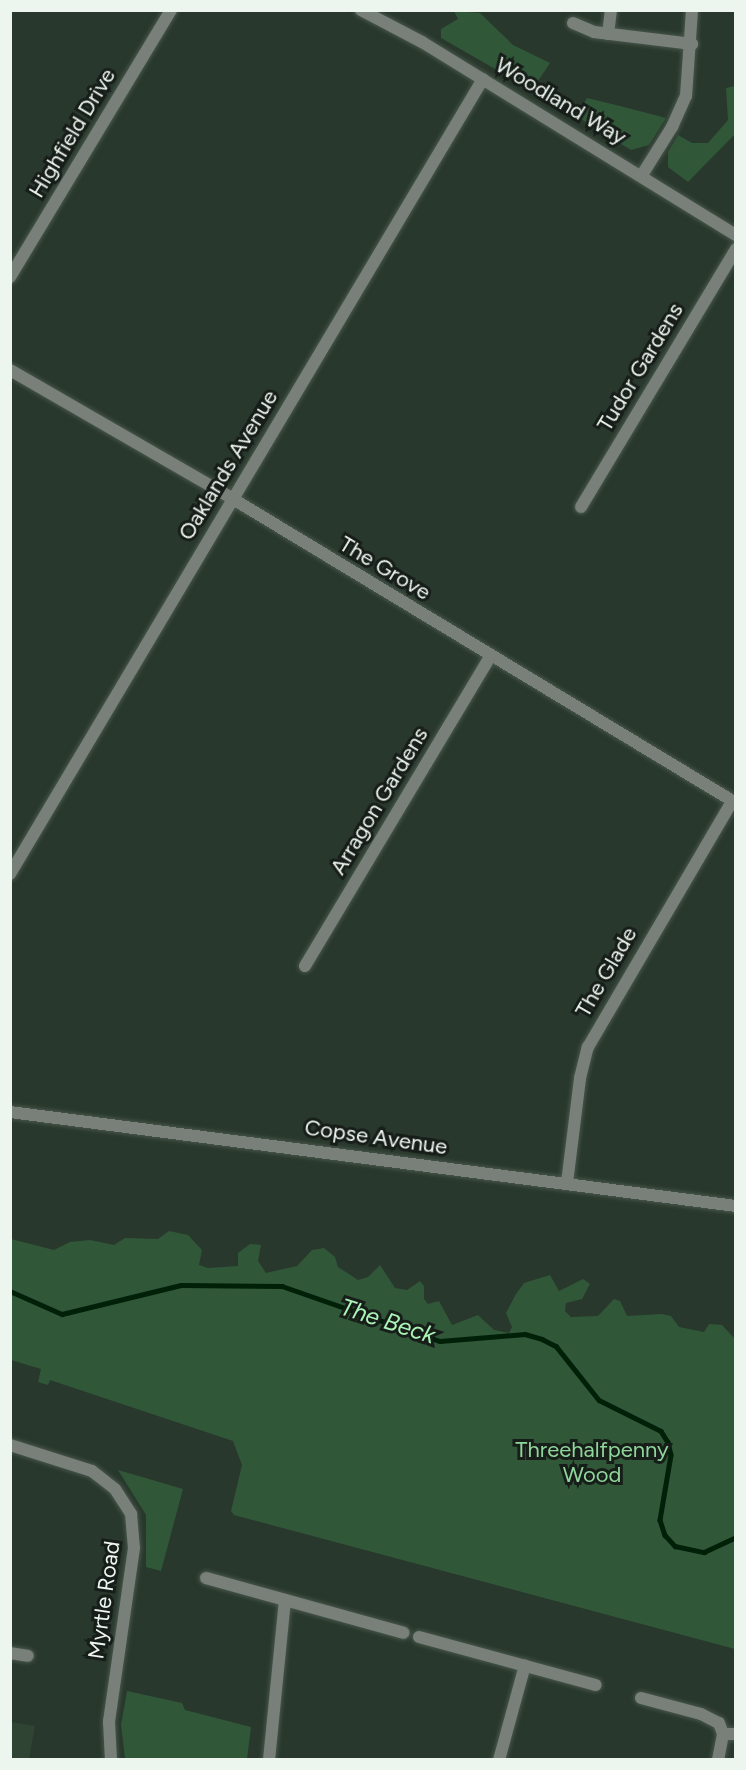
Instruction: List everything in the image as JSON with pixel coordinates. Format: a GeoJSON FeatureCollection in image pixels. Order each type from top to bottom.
{"type":"FeatureCollection","features":[{"type":"Feature","properties":{"kind":"street","name":"Highfield Drive"},"geometry":{"type":"LineString","coordinates":[[10,277],[171,10]]}},
{"type":"Feature","properties":{"kind":"street","name":"Woodland Way"},"geometry":{"type":"LineString","coordinates":[[361,10],[483,78],[735,235]]}},
{"type":"Feature","properties":{"kind":"street"},"geometry":{"type":"LineString","coordinates":[[608,34],[611,10]]}},
{"type":"Feature","properties":{"kind":"street"},"geometry":{"type":"LineString","coordinates":[[642,175],[683,107],[692,44],[692,10]]}},
{"type":"Feature","properties":{"kind":"street"},"geometry":{"type":"LineString","coordinates":[[573,23],[608,34],[692,44]]}},
{"type":"Feature","properties":{"kind":"street","name":"Oaklands Avenue"},"geometry":{"type":"LineString","coordinates":[[10,874],[483,78]]}},
{"type":"Feature","properties":{"kind":"street","name":"Tudor Gardens"},"geometry":{"type":"LineString","coordinates":[[581,507],[735,249]]}},
{"type":"Feature","properties":{"kind":"street","name":"The Grove"},"geometry":{"type":"LineString","coordinates":[[10,370],[233,499],[490,657],[734,802]]}},
{"type":"Feature","properties":{"kind":"street","name":"Arragon Gardens"},"geometry":{"type":"LineString","coordinates":[[305,966],[490,657]]}},
{"type":"Feature","properties":{"kind":"street","name":"The Glade"},"geometry":{"type":"LineString","coordinates":[[567,1183],[580,1078],[588,1047],[734,802]]}},
{"type":"Feature","properties":{"kind":"street","name":"Copse Avenue"},"geometry":{"type":"LineString","coordinates":[[10,1112],[735,1206]]}},
{"type":"Feature","properties":{"kind":"street","name":"Myrtle Road"},"geometry":{"type":"LineString","coordinates":[[10,1445],[85,1467],[107,1481],[122,1497],[134,1524],[133,1561],[109,1722],[111,1760]]}},
{"type":"Feature","properties":{"kind":"street"},"geometry":{"type":"LineString","coordinates":[[206,1578],[404,1633]]}},
{"type":"Feature","properties":{"kind":"street"},"geometry":{"type":"LineString","coordinates":[[269,1760],[285,1600]]}},
{"type":"Feature","properties":{"kind":"street"},"geometry":{"type":"LineString","coordinates":[[419,1637],[596,1684]]}},
{"type":"Feature","properties":{"kind":"street"},"geometry":{"type":"LineString","coordinates":[[10,1653],[28,1656]]}},
{"type":"Feature","properties":{"kind":"street"},"geometry":{"type":"LineString","coordinates":[[499,1760],[525,1665]]}},
{"type":"Feature","properties":{"kind":"street"},"geometry":{"type":"LineString","coordinates":[[641,1698],[708,1716],[719,1723],[729,1734],[718,1760]]}},
{"type":"Feature","properties":{"kind":"shaded area"},"geometry":{"type":"Polygon","coordinates":[[[11,1722],[35,1726],[29,1759],[11,1759],[11,1722]]]}},
{"type":"Feature","properties":{"kind":"green space"},"geometry":{"type":"Polygon","coordinates":[[[454,11],[480,13],[513,45],[550,63],[532,90],[441,38],[441,29],[458,19],[454,11]]]}},
{"type":"Feature","properties":{"kind":"green space"},"geometry":{"type":"Polygon","coordinates":[[[735,86],[735,134],[688,182],[668,167],[668,152],[678,135],[692,143],[708,143],[728,120],[726,88],[735,86]]]}},
{"type":"Feature","properties":{"kind":"green space"},"geometry":{"type":"Polygon","coordinates":[[[587,98],[666,118],[649,145],[631,150],[576,116],[587,98]]]}},
{"type":"Feature","properties":{"kind":"green space","name":"Threehalfpenny Wood"},"geometry":{"type":"Polygon","coordinates":[[[169,1231],[188,1235],[202,1250],[199,1265],[208,1268],[238,1266],[238,1253],[250,1244],[261,1245],[258,1261],[266,1273],[297,1266],[312,1250],[324,1248],[335,1257],[338,1267],[358,1280],[368,1277],[380,1265],[395,1288],[407,1290],[420,1281],[424,1286],[424,1299],[428,1304],[439,1301],[452,1325],[478,1315],[494,1330],[509,1333],[512,1327],[506,1313],[516,1294],[524,1283],[550,1275],[559,1291],[583,1279],[590,1284],[582,1299],[566,1303],[565,1311],[571,1317],[598,1316],[614,1299],[620,1301],[627,1316],[662,1314],[671,1316],[679,1327],[704,1332],[709,1324],[722,1325],[736,1340],[735,1649],[234,1515],[231,1511],[242,1465],[233,1441],[50,1380],[48,1385],[38,1382],[41,1369],[11,1360],[11,1239],[54,1250],[70,1242],[90,1240],[114,1245],[125,1238],[158,1239],[169,1231]]]}},
{"type":"Feature","properties":{"kind":"green space"},"geometry":{"type":"Polygon","coordinates":[[[118,1470],[183,1489],[161,1571],[146,1567],[146,1515],[118,1470]]]}},
{"type":"Feature","properties":{"kind":"green space"},"geometry":{"type":"Polygon","coordinates":[[[127,1691],[182,1703],[185,1710],[251,1727],[247,1759],[125,1759],[121,1725],[127,1691]]]}},
{"type":"Feature","properties":{"kind":"waterway","name":"The Beck"},"geometry":{"type":"LineString","coordinates":[[10,1291],[62,1314],[181,1285],[282,1286],[440,1341],[525,1334],[542,1339],[556,1346],[599,1400],[661,1431],[668,1442],[671,1455],[660,1520],[665,1535],[675,1546],[704,1552],[736,1537]]}}]}
